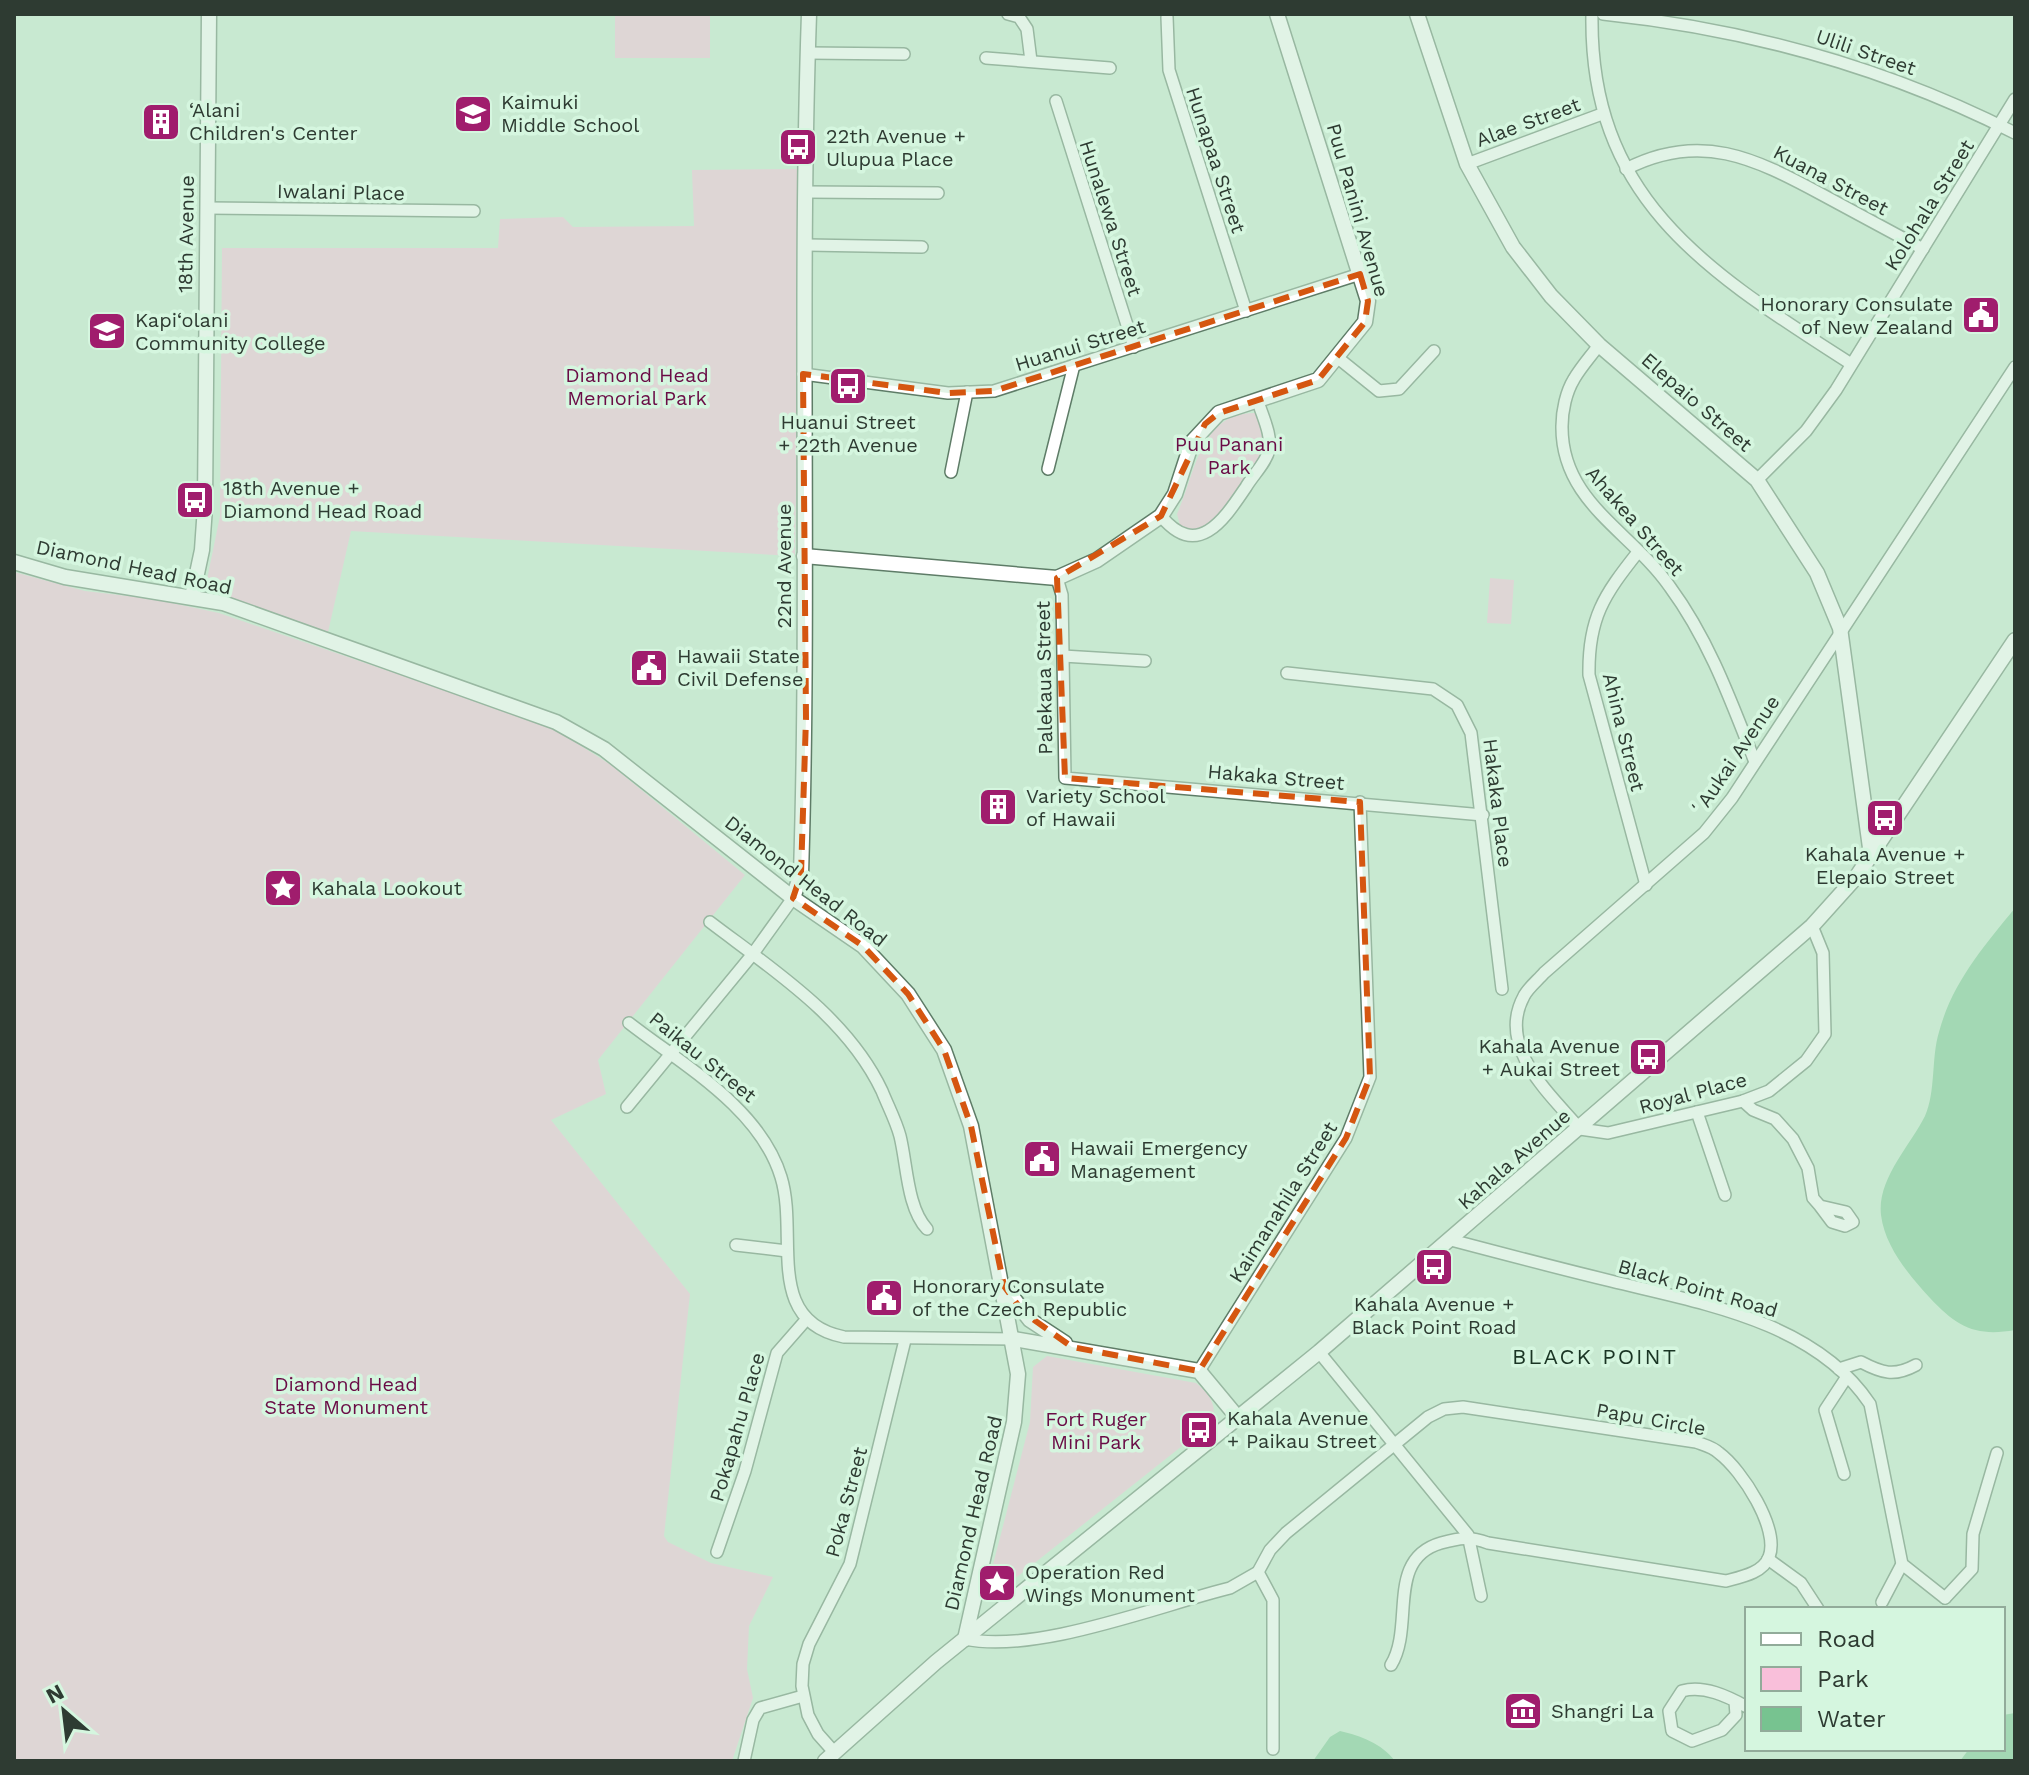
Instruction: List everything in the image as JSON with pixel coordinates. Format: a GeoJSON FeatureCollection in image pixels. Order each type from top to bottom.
{"type":"FeatureCollection","features":[{"type":"Feature","properties":{"kind":"street","name":"18th Avenue"},"geometry":{"type":"LineString","coordinates":[[192,597],[202,550],[205,507],[209,14]]}},
{"type":"Feature","properties":{"kind":"street","name":"22nd Avenue"},"geometry":{"type":"LineString","coordinates":[[627,1107],[752,955],[793,898],[801,874],[806,718],[803,374],[809,14]]}},
{"type":"Feature","properties":{"kind":"street"},"geometry":{"type":"LineString","coordinates":[[1008,14],[1019,17],[1027,29],[1031,61]]}},
{"type":"Feature","properties":{"kind":"street","name":"Puu Panini Avenue"},"geometry":{"type":"LineString","coordinates":[[804,556],[1057,578],[1097,560],[1161,516],[1175,494],[1192,442],[1205,424],[1219,413],[1318,380],[1338,358],[1365,322],[1368,301],[1277,14]]}},
{"type":"Feature","properties":{"kind":"street","name":"Elepaio Street"},"geometry":{"type":"LineString","coordinates":[[1417,14],[1467,164],[1513,247],[1551,296],[1599,345],[1757,480],[1817,573],[1840,628],[1871,855]]}},
{"type":"Feature","properties":{"kind":"street"},"geometry":{"type":"LineString","coordinates":[[1592,14],[1591,61],[1602,114],[1626,169],[1645,201],[1675,235],[1767,310],[1851,364]]}},
{"type":"Feature","properties":{"kind":"street","name":"Ulili Street"},"geometry":{"type":"LineString","coordinates":[[1603,14],[1683,22],[1815,52],[1919,90],[2015,133]]}},
{"type":"Feature","properties":{"kind":"street","name":"Hunapaa Street"},"geometry":{"type":"LineString","coordinates":[[1167,17],[1169,70],[1246,311]]}},
{"type":"Feature","properties":{"kind":"street"},"geometry":{"type":"LineString","coordinates":[[808,53],[904,54]]}},
{"type":"Feature","properties":{"kind":"street"},"geometry":{"type":"LineString","coordinates":[[986,58],[1110,68]]}},
{"type":"Feature","properties":{"kind":"street","name":"Kolohala Street"},"geometry":{"type":"LineString","coordinates":[[1757,480],[1806,431],[2015,99]]}},
{"type":"Feature","properties":{"kind":"street","name":"Hunalewa Street"},"geometry":{"type":"LineString","coordinates":[[1056,101],[1134,347]]}},
{"type":"Feature","properties":{"kind":"street","name":"Alae Street"},"geometry":{"type":"LineString","coordinates":[[1467,164],[1602,114]]}},
{"type":"Feature","properties":{"kind":"street","name":"Kuana Street"},"geometry":{"type":"LineString","coordinates":[[1626,169],[1675,152],[1724,151],[1761,162],[1923,249]]}},
{"type":"Feature","properties":{"kind":"street"},"geometry":{"type":"LineString","coordinates":[[806,192],[938,193]]}},
{"type":"Feature","properties":{"kind":"street","name":"Iwalani Place"},"geometry":{"type":"LineString","coordinates":[[207,208],[474,211]]}},
{"type":"Feature","properties":{"kind":"street"},"geometry":{"type":"LineString","coordinates":[[807,245],[922,247]]}},
{"type":"Feature","properties":{"kind":"street","name":"Huanui Street"},"geometry":{"type":"LineString","coordinates":[[803,374],[948,393],[994,391],[1360,274]]}},
{"type":"Feature","properties":{"kind":"street","name":"Ahakea Street"},"geometry":{"type":"LineString","coordinates":[[1599,345],[1572,381],[1562,415],[1562,442],[1568,471],[1580,491],[1669,585],[1706,643],[1755,762]]}},
{"type":"Feature","properties":{"kind":"street"},"geometry":{"type":"LineString","coordinates":[[1338,358],[1379,391],[1399,389],[1434,351]]}},
{"type":"Feature","properties":{"kind":"street"},"geometry":{"type":"LineString","coordinates":[[1048,469],[1074,365]]}},
{"type":"Feature","properties":{"kind":"street","name":"ʻAukai Avenue"},"geometry":{"type":"LineString","coordinates":[[1580,1129],[1533,1073],[1518,1048],[1516,1022],[1524,996],[1544,973],[1704,833],[1755,762],[1840,628],[2015,367]]}},
{"type":"Feature","properties":{"kind":"street"},"geometry":{"type":"LineString","coordinates":[[2002,388],[2015,396]]}},
{"type":"Feature","properties":{"kind":"street"},"geometry":{"type":"LineString","coordinates":[[951,472],[967,392]]}},
{"type":"Feature","properties":{"kind":"street"},"geometry":{"type":"LineString","coordinates":[[1161,516],[1171,527],[1187,534],[1203,533],[1225,520],[1268,455],[1270,441],[1258,401]]}},
{"type":"Feature","properties":{"kind":"street","name":"Ahina Street"},"geometry":{"type":"LineString","coordinates":[[1638,552],[1608,589],[1592,623],[1588,644],[1589,675],[1646,885]]}},
{"type":"Feature","properties":{"kind":"street","name":"Diamond Head Road"},"geometry":{"type":"LineString","coordinates":[[14,562],[65,577],[230,606],[525,709],[571,729],[620,761],[793,898],[863,946],[908,994],[944,1050],[971,1126],[1014,1339],[1018,1374],[1014,1422],[965,1639],[829,1756]]}},
{"type":"Feature","properties":{"kind":"street","name":"Palekaua Street"},"geometry":{"type":"LineString","coordinates":[[1057,578],[1062,595],[1065,778]]}},
{"type":"Feature","properties":{"kind":"street","name":"Kahala Avenue"},"geometry":{"type":"LineString","coordinates":[[965,1639],[1319,1352],[1812,926],[1845,892],[2015,640]]}},
{"type":"Feature","properties":{"kind":"street"},"geometry":{"type":"LineString","coordinates":[[1063,656],[1145,661]]}},
{"type":"Feature","properties":{"kind":"street","name":"Hakaka Place"},"geometry":{"type":"LineString","coordinates":[[1287,673],[1418,686],[1446,696],[1466,718],[1483,815],[1502,989]]}},
{"type":"Feature","properties":{"kind":"street","name":"Hakaka Street"},"geometry":{"type":"LineString","coordinates":[[1065,778],[1483,815]]}},
{"type":"Feature","properties":{"kind":"street","name":"Kaimanahila Street"},"geometry":{"type":"LineString","coordinates":[[1199,1371],[1346,1138],[1370,1077],[1360,802]]}},
{"type":"Feature","properties":{"kind":"street"},"geometry":{"type":"LineString","coordinates":[[710,922],[828,1015],[874,1076],[899,1132],[917,1212],[927,1229]]}},
{"type":"Feature","properties":{"kind":"street","name":"Royal Place"},"geometry":{"type":"LineString","coordinates":[[1580,1129],[1608,1133],[1743,1101],[1769,1091],[1806,1061],[1825,1034],[1823,953],[1812,926]]}},
{"type":"Feature","properties":{"kind":"street","name":"Paikau Street"},"geometry":{"type":"LineString","coordinates":[[629,1023],[731,1104],[762,1137],[783,1188],[788,1211],[787,1251],[793,1296],[805,1321]]}},
{"type":"Feature","properties":{"kind":"street"},"geometry":{"type":"LineString","coordinates":[[1743,1101],[1753,1110],[1775,1119],[1793,1139],[1808,1168],[1813,1198],[1820,1206]]}},
{"type":"Feature","properties":{"kind":"street"},"geometry":{"type":"LineString","coordinates":[[1697,1112],[1725,1195]]}},
{"type":"Feature","properties":{"kind":"street","name":"Black Point Road"},"geometry":{"type":"LineString","coordinates":[[1451,1240],[1712,1306],[1781,1331],[1842,1374],[1860,1388],[1870,1404],[1902,1564]]}},
{"type":"Feature","properties":{"kind":"street"},"geometry":{"type":"LineString","coordinates":[[736,1245],[787,1251]]}},
{"type":"Feature","properties":{"kind":"street"},"geometry":{"type":"LineString","coordinates":[[1004,1286],[1030,1320],[1072,1347]]}},
{"type":"Feature","properties":{"kind":"street"},"geometry":{"type":"LineString","coordinates":[[805,1321],[823,1332],[844,1337],[1014,1339],[1199,1371],[1238,1418]]}},
{"type":"Feature","properties":{"kind":"street","name":"Pokapahu Place"},"geometry":{"type":"LineString","coordinates":[[717,1552],[745,1471],[777,1353],[805,1321]]}},
{"type":"Feature","properties":{"kind":"street","name":"Poka Street"},"geometry":{"type":"LineString","coordinates":[[829,1756],[803,1696],[806,1654],[850,1564],[905,1340]]}},
{"type":"Feature","properties":{"kind":"street"},"geometry":{"type":"LineString","coordinates":[[1319,1352],[1468,1535],[1481,1596]]}},
{"type":"Feature","properties":{"kind":"street"},"geometry":{"type":"LineString","coordinates":[[1844,1474],[1825,1410],[1842,1374],[1861,1362],[1880,1373],[1890,1374],[1916,1365]]}},
{"type":"Feature","properties":{"kind":"street","name":"Papu Circle"},"geometry":{"type":"LineString","coordinates":[[1258,1572],[1270,1550],[1286,1533],[1393,1445],[1428,1417],[1444,1409],[1463,1407],[1696,1442],[1716,1450],[1731,1463],[1761,1510],[1772,1535],[1768,1559]]}},
{"type":"Feature","properties":{"kind":"street"},"geometry":{"type":"LineString","coordinates":[[1882,1602],[1902,1564],[1947,1604],[1972,1569],[1973,1534],[1997,1453]]}},
{"type":"Feature","properties":{"kind":"street"},"geometry":{"type":"LineString","coordinates":[[1391,1665],[1400,1650],[1407,1570],[1426,1548],[1468,1535],[1488,1543],[1726,1581],[1752,1574],[1768,1559],[1801,1583],[1817,1607]]}},
{"type":"Feature","properties":{"kind":"street"},"geometry":{"type":"LineString","coordinates":[[965,1639],[999,1644],[1071,1630],[1230,1588],[1258,1572],[1273,1600],[1273,1749]]}},
{"type":"Feature","properties":{"kind":"street"},"geometry":{"type":"LineString","coordinates":[[1745,1706],[1696,1687],[1682,1691],[1669,1711],[1672,1731],[1692,1741],[1745,1719]]}},
{"type":"Feature","properties":{"kind":"street"},"geometry":{"type":"LineString","coordinates":[[744,1761],[753,1720],[760,1708],[803,1696]]}},
{"type":"Feature","properties":{"kind":"street"},"geometry":{"type":"LineString","coordinates":[[1732,1722],[1736,1715],[1735,1701]]}},
{"type":"Feature","properties":{"kind":"highlighted area"},"geometry":{"type":"Polygon","coordinates":[[[1360,274],[1368,301],[1365,322],[1318,380],[1219,413],[1205,424],[1161,516],[1057,578],[1065,778],[1360,802],[1370,1077],[1346,1138],[1199,1371],[1072,1347],[1023,1312],[1004,1286],[971,1126],[944,1050],[908,994],[863,946],[793,898],[801,874],[806,718],[803,374],[948,393],[994,391],[1360,274]]]}},
{"type":"Feature","properties":{"kind":"green space"},"geometry":{"type":"Polygon","coordinates":[[[615,14],[710,14],[710,58],[615,58],[615,14]]]}},
{"type":"Feature","properties":{"kind":"green space","name":"Diamond Head Memorial Park"},"geometry":{"type":"Polygon","coordinates":[[[801,169],[795,556],[351,531],[328,632],[205,589],[220,516],[222,248],[498,248],[500,219],[563,217],[573,227],[694,226],[692,170],[801,169]]]}},
{"type":"Feature","properties":{"kind":"green space","name":"Puu Panani Park"},"geometry":{"type":"Polygon","coordinates":[[[1255,413],[1262,425],[1266,444],[1260,463],[1230,505],[1212,523],[1191,529],[1180,525],[1177,514],[1202,448],[1211,434],[1237,415],[1255,413]]]}},
{"type":"Feature","properties":{"kind":"green space","name":"Diamond Head State Monument"},"geometry":{"type":"Polygon","coordinates":[[[14,572],[85,591],[153,599],[219,613],[550,726],[611,765],[745,875],[598,1060],[606,1094],[551,1120],[690,1294],[664,1536],[668,1542],[711,1563],[773,1577],[749,1626],[747,1669],[753,1698],[732,1761],[14,1761],[14,572]]]}},
{"type":"Feature","properties":{"kind":"green space"},"geometry":{"type":"Polygon","coordinates":[[[1490,578],[1514,580],[1511,624],[1487,623],[1490,578]]]}},
{"type":"Feature","properties":{"kind":"green space","name":"Fort Ruger Mini Park"},"geometry":{"type":"Polygon","coordinates":[[[1047,1356],[1196,1383],[1211,1401],[1213,1417],[1211,1423],[1003,1588],[996,1590],[989,1580],[1030,1422],[1033,1367],[1047,1356]]]}},
{"type":"Feature","properties":{"kind":"water"},"geometry":{"type":"Polygon","coordinates":[[[2015,908],[2015,1330],[1989,1332],[1958,1323],[1914,1280],[1887,1238],[1881,1202],[1889,1176],[1925,1116],[1937,1042],[1952,997],[1970,966],[2015,908]]]}},
{"type":"Feature","properties":{"kind":"water"},"geometry":{"type":"Polygon","coordinates":[[[2015,1713],[2015,1761],[1960,1761],[1968,1751],[2005,1751],[2005,1715],[2015,1713]]]}},
{"type":"Feature","properties":{"kind":"water"},"geometry":{"type":"Polygon","coordinates":[[[1340,1731],[1370,1741],[1395,1761],[1313,1761],[1330,1737],[1340,1731]]]}},
{"type":"Feature","properties":{"kind":"place","name":"Kaimuki Middle School"},"geometry":{"type":"Point","coordinates":[473,114]}},
{"type":"Feature","properties":{"kind":"place","name":"‘Alani Children's Center"},"geometry":{"type":"Point","coordinates":[161,122]}},
{"type":"Feature","properties":{"kind":"place","name":"22th Avenue + Ulupua Place"},"geometry":{"type":"Point","coordinates":[798,147]}},
{"type":"Feature","properties":{"kind":"place","name":"Honorary Consulate of New Zealand"},"geometry":{"type":"Point","coordinates":[1981,315]}},
{"type":"Feature","properties":{"kind":"place","name":"Kapi‘olani Community College"},"geometry":{"type":"Point","coordinates":[107,331]}},
{"type":"Feature","properties":{"kind":"place","name":"Huanui Street + 22th Avenue"},"geometry":{"type":"Point","coordinates":[848,386]}},
{"type":"Feature","properties":{"kind":"place","name":"18th Avenue + Diamond Head Road"},"geometry":{"type":"Point","coordinates":[195,500]}},
{"type":"Feature","properties":{"kind":"place","name":"Hawaii State Civil Defense"},"geometry":{"type":"Point","coordinates":[649,668]}},
{"type":"Feature","properties":{"kind":"place","name":"Variety School of Hawaii"},"geometry":{"type":"Point","coordinates":[998,807]}},
{"type":"Feature","properties":{"kind":"place","name":"Kahala Avenue + Elepaio Street"},"geometry":{"type":"Point","coordinates":[1885,818]}},
{"type":"Feature","properties":{"kind":"place","name":"Kahala Lookout"},"geometry":{"type":"Point","coordinates":[283,888]}},
{"type":"Feature","properties":{"kind":"place","name":"Kahala Avenue + Aukai Street"},"geometry":{"type":"Point","coordinates":[1648,1057]}},
{"type":"Feature","properties":{"kind":"place","name":"Hawaii Emergency Management"},"geometry":{"type":"Point","coordinates":[1042,1159]}},
{"type":"Feature","properties":{"kind":"place","name":"Kahala Avenue + Black Point Road"},"geometry":{"type":"Point","coordinates":[1434,1267]}},
{"type":"Feature","properties":{"kind":"place","name":"Honorary Consulate of the Czech Republic"},"geometry":{"type":"Point","coordinates":[884,1298]}},
{"type":"Feature","properties":{"kind":"place","name":"Kahala Avenue + Paikau Street"},"geometry":{"type":"Point","coordinates":[1199,1430]}},
{"type":"Feature","properties":{"kind":"place","name":"Operation Red Wings Monument"},"geometry":{"type":"Point","coordinates":[997,1583]}},
{"type":"Feature","properties":{"kind":"place","name":"Shangri La"},"geometry":{"type":"Point","coordinates":[1523,1711]}},
{"type":"Feature","properties":{"kind":"district","name":"BLACK POINT"},"geometry":{"type":"Point","coordinates":[1595,1356]}}]}
